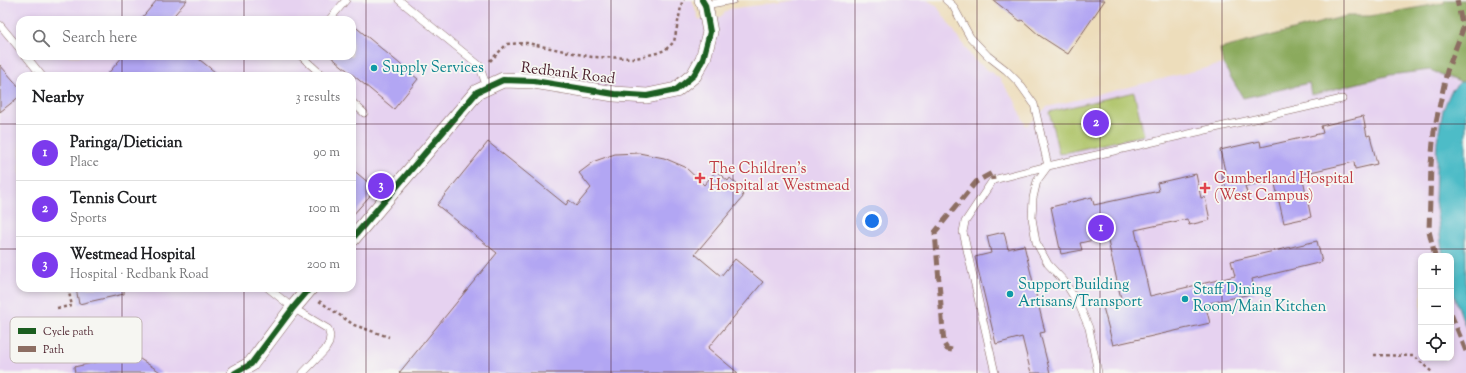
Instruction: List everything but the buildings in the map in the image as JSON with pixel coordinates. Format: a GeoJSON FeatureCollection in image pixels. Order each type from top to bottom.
{"type":"FeatureCollection","features":[{"type":"Feature","properties":{"kind":"street","name":"Redbank Road"},"geometry":{"type":"LineString","coordinates":[[356,234],[477,92],[487,87],[503,80],[534,81],[614,94],[647,96],[676,90],[694,75],[703,59],[710,32],[704,3]]}},
{"type":"Feature","properties":{"kind":"street"},"geometry":{"type":"LineString","coordinates":[[235,373],[251,364],[293,308],[314,294]]}},
{"type":"Feature","properties":{"kind":"lane"},"geometry":{"type":"LineString","coordinates":[[332,16],[346,0]]}},
{"type":"Feature","properties":{"kind":"lane"},"geometry":{"type":"LineString","coordinates":[[400,0],[479,65],[487,87]]}},
{"type":"Feature","properties":{"kind":"lane"},"geometry":{"type":"LineString","coordinates":[[704,3],[733,0]]}},
{"type":"Feature","properties":{"kind":"lane"},"geometry":{"type":"LineString","coordinates":[[946,0],[953,6],[970,37],[988,56],[1006,70],[1019,83],[1034,104],[1048,166],[1037,181],[1033,198],[1032,218],[1036,242],[1048,264],[1064,281],[1080,308],[1089,328],[1098,373]]}},
{"type":"Feature","properties":{"kind":"lane"},"geometry":{"type":"LineString","coordinates":[[0,25],[16,44]]}},
{"type":"Feature","properties":{"kind":"lane"},"geometry":{"type":"LineString","coordinates":[[29,60],[39,72]]}},
{"type":"Feature","properties":{"kind":"lane"},"geometry":{"type":"LineString","coordinates":[[305,60],[319,72]]}},
{"type":"Feature","properties":{"kind":"lane"},"geometry":{"type":"LineString","coordinates":[[995,373],[963,232],[964,222],[992,180],[1342,99]]}},
{"type":"Feature","properties":{"kind":"lane"},"geometry":{"type":"LineString","coordinates":[[356,106],[364,113]]}},
{"type":"Feature","properties":{"kind":"lane"},"geometry":{"type":"LineString","coordinates":[[273,292],[293,308],[328,329],[330,336],[329,343],[325,350],[303,373]]}},
{"type":"Feature","properties":{"kind":"path"},"geometry":{"type":"LineString","coordinates":[[490,61],[507,44],[527,43],[592,57],[636,58],[657,53],[665,50],[674,42],[682,2],[684,0]]}},
{"type":"Feature","properties":{"kind":"path"},"geometry":{"type":"LineString","coordinates":[[57,308],[72,306],[69,292]]}},
{"type":"Feature","properties":{"kind":"path"},"geometry":{"type":"LineString","coordinates":[[314,294],[354,325],[389,336]]}},
{"type":"Feature","properties":{"kind":"path"},"geometry":{"type":"LineString","coordinates":[[1374,356],[1414,356],[1433,373]]}},
{"type":"Feature","properties":{"kind":"shaded area"},"geometry":{"type":"Polygon","coordinates":[[[0,0],[692,0],[699,20],[720,17],[729,9],[797,0],[927,0],[936,5],[974,60],[999,78],[1015,101],[1026,126],[1047,107],[1223,64],[1220,49],[1346,16],[1418,29],[1460,82],[1451,91],[1436,174],[1435,201],[1443,253],[1418,253],[1418,361],[1454,361],[1454,295],[1466,328],[1466,373],[0,373],[0,0]]]}},
{"type":"Feature","properties":{"kind":"green space"},"geometry":{"type":"Polygon","coordinates":[[[1445,0],[1466,0],[1466,82],[1460,82],[1430,70],[1390,75],[1311,95],[1309,83],[1243,98],[1223,64],[1220,49],[1346,16],[1370,16],[1444,3],[1445,0]]]}},
{"type":"Feature","properties":{"kind":"green space"},"geometry":{"type":"Polygon","coordinates":[[[1134,92],[1144,135],[1059,154],[1049,112],[1134,92]]]}},
{"type":"Feature","properties":{"kind":"water"},"geometry":{"type":"Polygon","coordinates":[[[1460,82],[1466,82],[1466,328],[1454,295],[1454,253],[1443,253],[1435,201],[1437,141],[1443,110],[1451,91],[1460,82]]]}},
{"type":"Feature","properties":{"kind":"marked path"},"geometry":{"type":"LineString","coordinates":[[1434,253],[1429,231],[1431,165],[1434,131],[1447,71],[1463,29],[1457,0]]}},
{"type":"Feature","properties":{"kind":"marked path"},"geometry":{"type":"LineString","coordinates":[[952,350],[947,349],[944,344],[935,232],[976,182],[992,173],[993,180]]}},
{"type":"Feature","properties":{"kind":"marked path"},"geometry":{"type":"LineString","coordinates":[[1454,321],[1466,351]]}},
{"type":"Feature","properties":{"kind":"cycle path"},"geometry":{"type":"LineString","coordinates":[[356,234],[477,92],[503,80],[534,81],[614,94],[647,96],[676,90],[694,75],[703,59],[710,32],[705,5],[702,0]]}},
{"type":"Feature","properties":{"kind":"cycle path"},"geometry":{"type":"LineString","coordinates":[[235,373],[251,364],[307,292]]}},
{"type":"Feature","properties":{"kind":"place","name":"Supply Services"},"geometry":{"type":"Point","coordinates":[374,68]}},
{"type":"Feature","properties":{"kind":"place","name":"Tennis Court"},"geometry":{"type":"Point","coordinates":[1096,123]}},
{"type":"Feature","properties":{"kind":"place","name":"The Children's Hospital at Westmead"},"geometry":{"type":"Point","coordinates":[700,178]}},
{"type":"Feature","properties":{"kind":"place","name":"Westmead Hospital"},"geometry":{"type":"Point","coordinates":[381,186]}},
{"type":"Feature","properties":{"kind":"place","name":"Cumberland Hospital (West Campus)"},"geometry":{"type":"Point","coordinates":[1205,188]}},
{"type":"Feature","properties":{"kind":"place","name":"Paringa/Dietician"},"geometry":{"type":"Point","coordinates":[1101,228]}},
{"type":"Feature","properties":{"kind":"place","name":"Support Building Artisans/Transport"},"geometry":{"type":"Point","coordinates":[1010,294]}},
{"type":"Feature","properties":{"kind":"place","name":"Staff Dining Room/Main Kitchen"},"geometry":{"type":"Point","coordinates":[1185,299]}}]}
